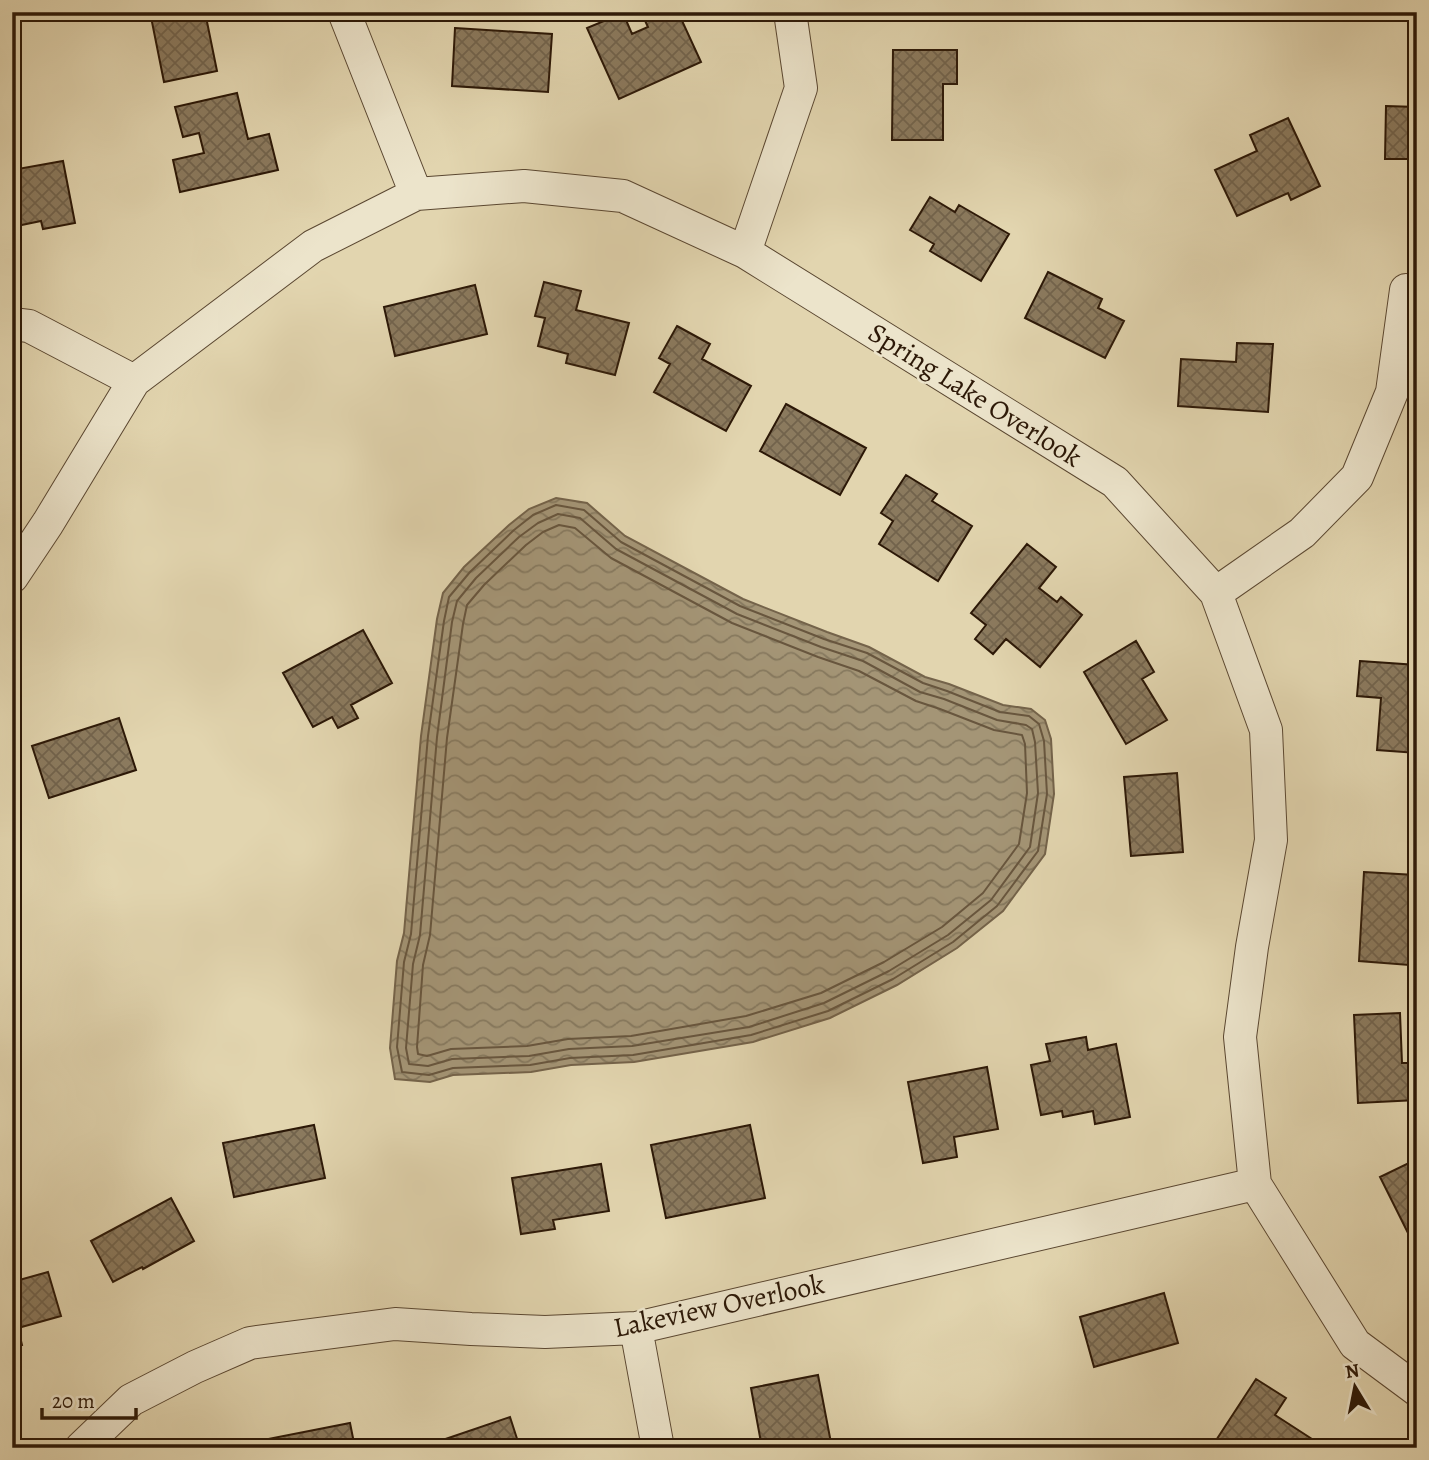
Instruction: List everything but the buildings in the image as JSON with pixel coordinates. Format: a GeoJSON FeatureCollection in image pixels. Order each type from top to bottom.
{"type":"FeatureCollection","features":[{"type":"Feature","properties":{"kind":"street"},"geometry":{"type":"LineString","coordinates":[[344,12],[416,194]]}},
{"type":"Feature","properties":{"kind":"street"},"geometry":{"type":"LineString","coordinates":[[745,252],[802,88],[790,12]]}},
{"type":"Feature","properties":{"kind":"street","name":"Spring Lake Overlook"},"geometry":{"type":"LineString","coordinates":[[12,577],[134,381],[313,246],[416,194],[524,186],[623,196],[745,252],[1115,482],[1216,593],[1266,730],[1271,840],[1252,947],[1240,1037],[1255,1184],[1355,1343],[1417,1390]]}},
{"type":"Feature","properties":{"kind":"street"},"geometry":{"type":"LineString","coordinates":[[1216,593],[1302,533],[1357,477],[1392,392],[1406,290]]}},
{"type":"Feature","properties":{"kind":"street"},"geometry":{"type":"LineString","coordinates":[[12,324],[29,326],[134,381]]}},
{"type":"Feature","properties":{"kind":"street","name":"Lakeview Overlook"},"geometry":{"type":"LineString","coordinates":[[80,1448],[131,1400],[195,1367],[250,1343],[395,1324],[545,1332],[636,1328],[1255,1184]]}},
{"type":"Feature","properties":{"kind":"street"},"geometry":{"type":"LineString","coordinates":[[636,1328],[658,1448]]}},
{"type":"Feature","properties":{"kind":"water"},"geometry":{"type":"Polygon","coordinates":[[[556,498],[587,503],[625,536],[743,599],[869,647],[925,677],[1003,705],[1031,709],[1045,720],[1051,739],[1054,794],[1045,854],[1003,911],[957,948],[897,985],[830,1018],[753,1042],[634,1062],[571,1065],[531,1072],[453,1075],[430,1082],[395,1079],[390,1048],[397,961],[404,933],[421,736],[443,593],[464,567],[509,525],[529,509],[556,498]]]}}]}
